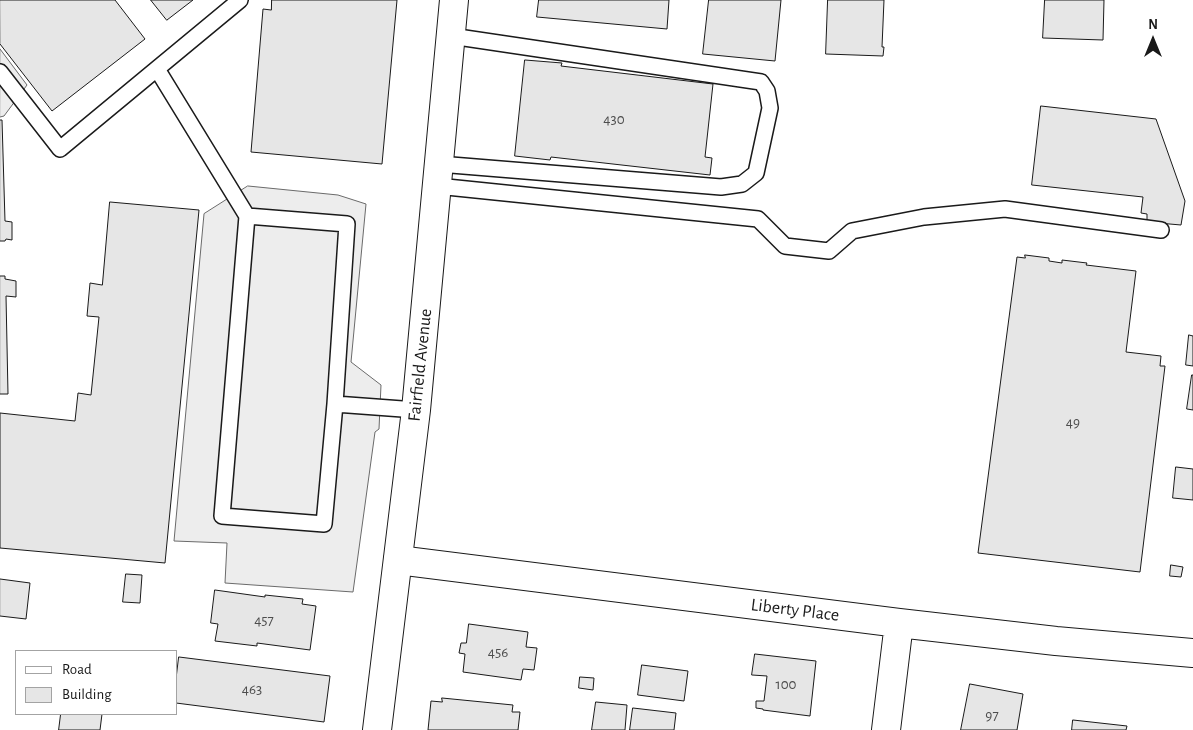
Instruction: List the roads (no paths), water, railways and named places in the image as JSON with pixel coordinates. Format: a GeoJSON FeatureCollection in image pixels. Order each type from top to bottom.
{"type":"FeatureCollection","features":[{"type":"Feature","properties":{"kind":"street","name":"Fairfield Avenue"},"geometry":{"type":"LineString","coordinates":[[377,730],[416,410],[454,0]]}},
{"type":"Feature","properties":{"kind":"street","name":"Liberty Place"},"geometry":{"type":"LineString","coordinates":[[398,560],[900,623],[1056,641],[1193,653]]}},
{"type":"Feature","properties":{"kind":"street"},"geometry":{"type":"LineString","coordinates":[[886,730],[900,623]]}},
{"type":"Feature","properties":{"kind":"lane"},"geometry":{"type":"LineString","coordinates":[[0,72],[60,149],[240,0]]}},
{"type":"Feature","properties":{"kind":"lane"},"geometry":{"type":"LineString","coordinates":[[438,175],[721,187],[742,184],[756,173],[770,108],[767,91],[761,82],[451,36]]}},
{"type":"Feature","properties":{"kind":"lane"},"geometry":{"type":"LineString","coordinates":[[158,69],[247,216],[222,516],[324,524],[335,404],[347,224],[247,216]]}},
{"type":"Feature","properties":{"kind":"lane"},"geometry":{"type":"LineString","coordinates":[[438,175],[758,220],[785,246],[829,251],[852,231],[924,217],[1005,209],[1161,230]]}},
{"type":"Feature","properties":{"kind":"lane"},"geometry":{"type":"LineString","coordinates":[[335,404],[416,410]]}}]}
